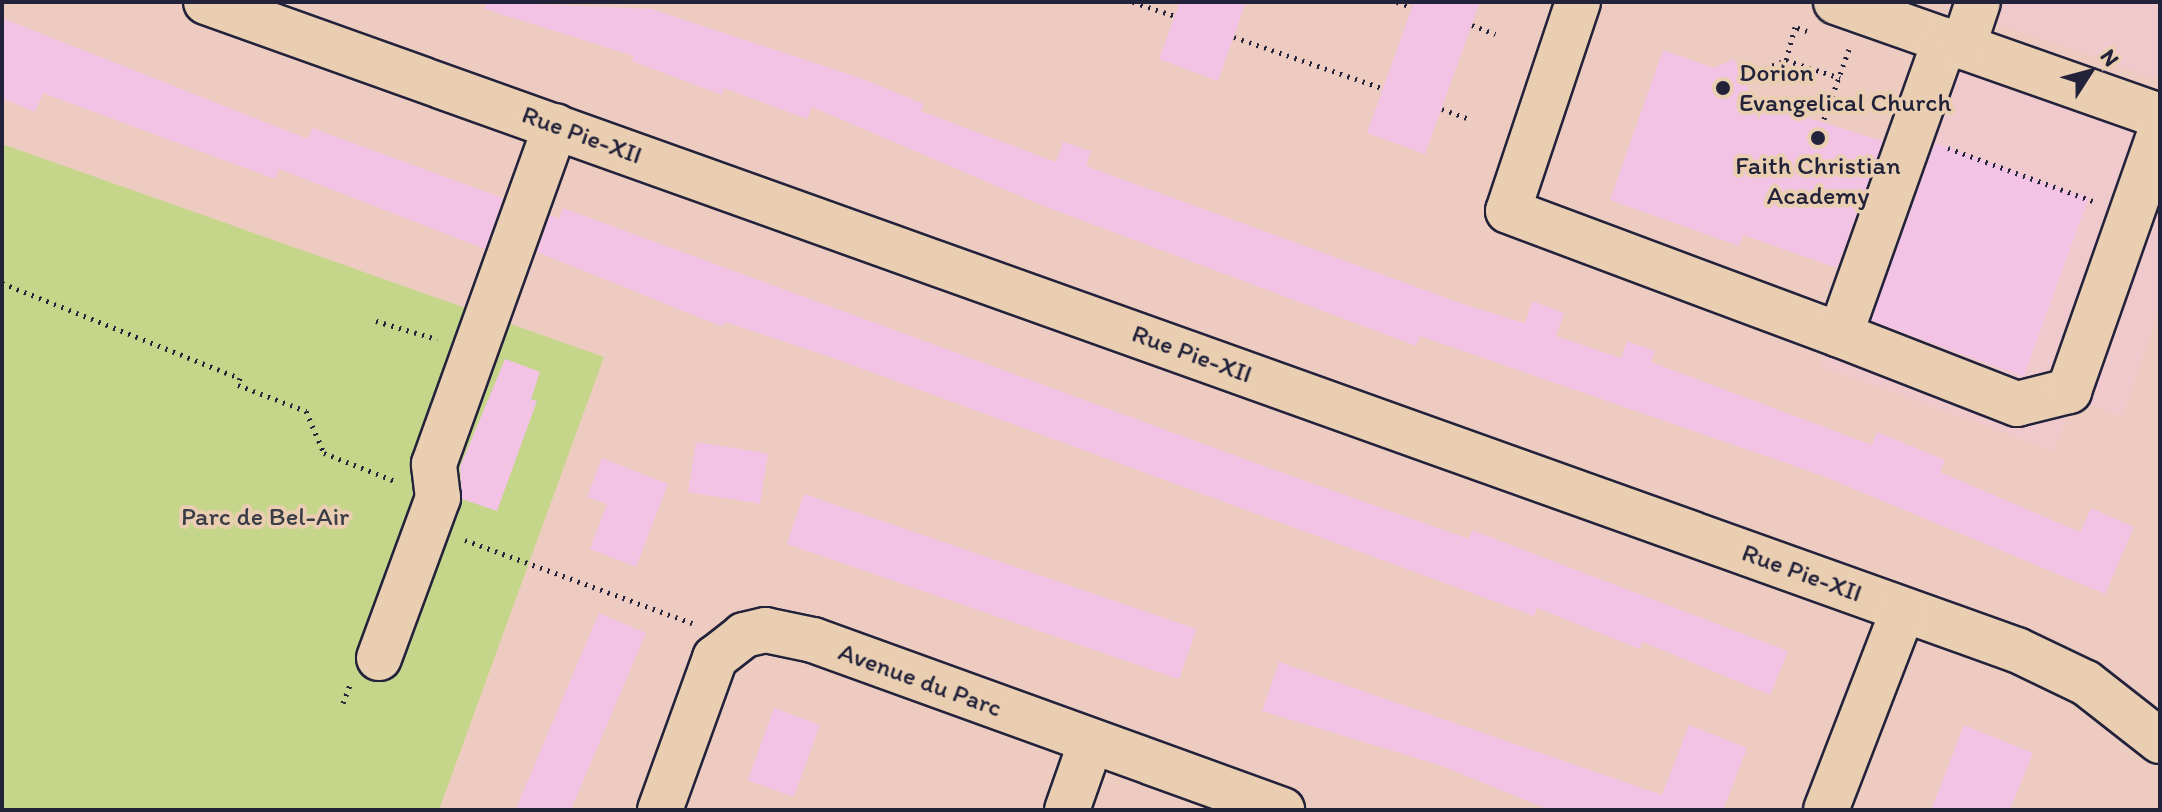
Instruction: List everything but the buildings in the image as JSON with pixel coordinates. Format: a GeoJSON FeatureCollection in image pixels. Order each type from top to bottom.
{"type":"FeatureCollection","features":[{"type":"Feature","properties":{"kind":"street","name":"Rue Pie-XII"},"geometry":{"type":"LineString","coordinates":[[206,2],[2053,665],[2160,741]]}},
{"type":"Feature","properties":{"kind":"street"},"geometry":{"type":"LineString","coordinates":[[1578,2],[1508,211],[2017,404],[2069,391],[2160,132]]}},
{"type":"Feature","properties":{"kind":"street"},"geometry":{"type":"LineString","coordinates":[[1836,2],[2160,116]]}},
{"type":"Feature","properties":{"kind":"street"},"geometry":{"type":"LineString","coordinates":[[1840,335],[1954,44],[1978,2]]}},
{"type":"Feature","properties":{"kind":"street"},"geometry":{"type":"LineString","coordinates":[[379,658],[438,498],[434,464],[556,126]]}},
{"type":"Feature","properties":{"kind":"street"},"geometry":{"type":"LineString","coordinates":[[1826,810],[1903,610]]}},
{"type":"Feature","properties":{"kind":"street","name":"Avenue du Parc"},"geometry":{"type":"LineString","coordinates":[[660,810],[715,658],[756,631],[813,640],[1282,810]]}},
{"type":"Feature","properties":{"kind":"street"},"geometry":{"type":"LineString","coordinates":[[1067,810],[1091,742]]}},
{"type":"Feature","properties":{"kind":"path"},"geometry":{"type":"LineString","coordinates":[[1133,2],[1175,16]]}},
{"type":"Feature","properties":{"kind":"path"},"geometry":{"type":"LineString","coordinates":[[1397,2],[1412,7]]}},
{"type":"Feature","properties":{"kind":"path"},"geometry":{"type":"LineString","coordinates":[[1472,25],[1495,34]]}},
{"type":"Feature","properties":{"kind":"path"},"geometry":{"type":"LineString","coordinates":[[1786,60],[1795,27]]}},
{"type":"Feature","properties":{"kind":"path"},"geometry":{"type":"LineString","coordinates":[[1234,37],[1382,88]]}},
{"type":"Feature","properties":{"kind":"path"},"geometry":{"type":"LineString","coordinates":[[1824,119],[1849,47]]}},
{"type":"Feature","properties":{"kind":"path"},"geometry":{"type":"LineString","coordinates":[[1743,78],[1786,60],[1840,78]]}},
{"type":"Feature","properties":{"kind":"path"},"geometry":{"type":"LineString","coordinates":[[1442,109],[1467,118]]}},
{"type":"Feature","properties":{"kind":"path"},"geometry":{"type":"LineString","coordinates":[[1939,145],[2088,200]]}},
{"type":"Feature","properties":{"kind":"path"},"geometry":{"type":"LineString","coordinates":[[2,283],[240,378],[238,385],[306,411],[324,453],[438,498]]}},
{"type":"Feature","properties":{"kind":"path"},"geometry":{"type":"LineString","coordinates":[[376,321],[474,350]]}},
{"type":"Feature","properties":{"kind":"path"},"geometry":{"type":"LineString","coordinates":[[481,546],[703,630]]}},
{"type":"Feature","properties":{"kind":"shaded area"},"geometry":{"type":"Polygon","coordinates":[[[1934,2],[2160,2],[2160,80],[1934,2]]]}},
{"type":"Feature","properties":{"kind":"shaded area"},"geometry":{"type":"Polygon","coordinates":[[[1926,58],[2160,140],[2160,306],[2122,417],[2074,399],[2054,451],[1820,366],[1926,58]]]}},
{"type":"Feature","properties":{"kind":"green space","name":"Parc de Bel-Air"},"geometry":{"type":"Polygon","coordinates":[[[2,144],[604,357],[439,810],[2,810],[2,144]]]}},
{"type":"Feature","properties":{"kind":"place","name":"Dorion Evangelical Church"},"geometry":{"type":"Point","coordinates":[1723,88]}},
{"type":"Feature","properties":{"kind":"place","name":"Faith Christian Academy"},"geometry":{"type":"Point","coordinates":[1818,138]}}]}
